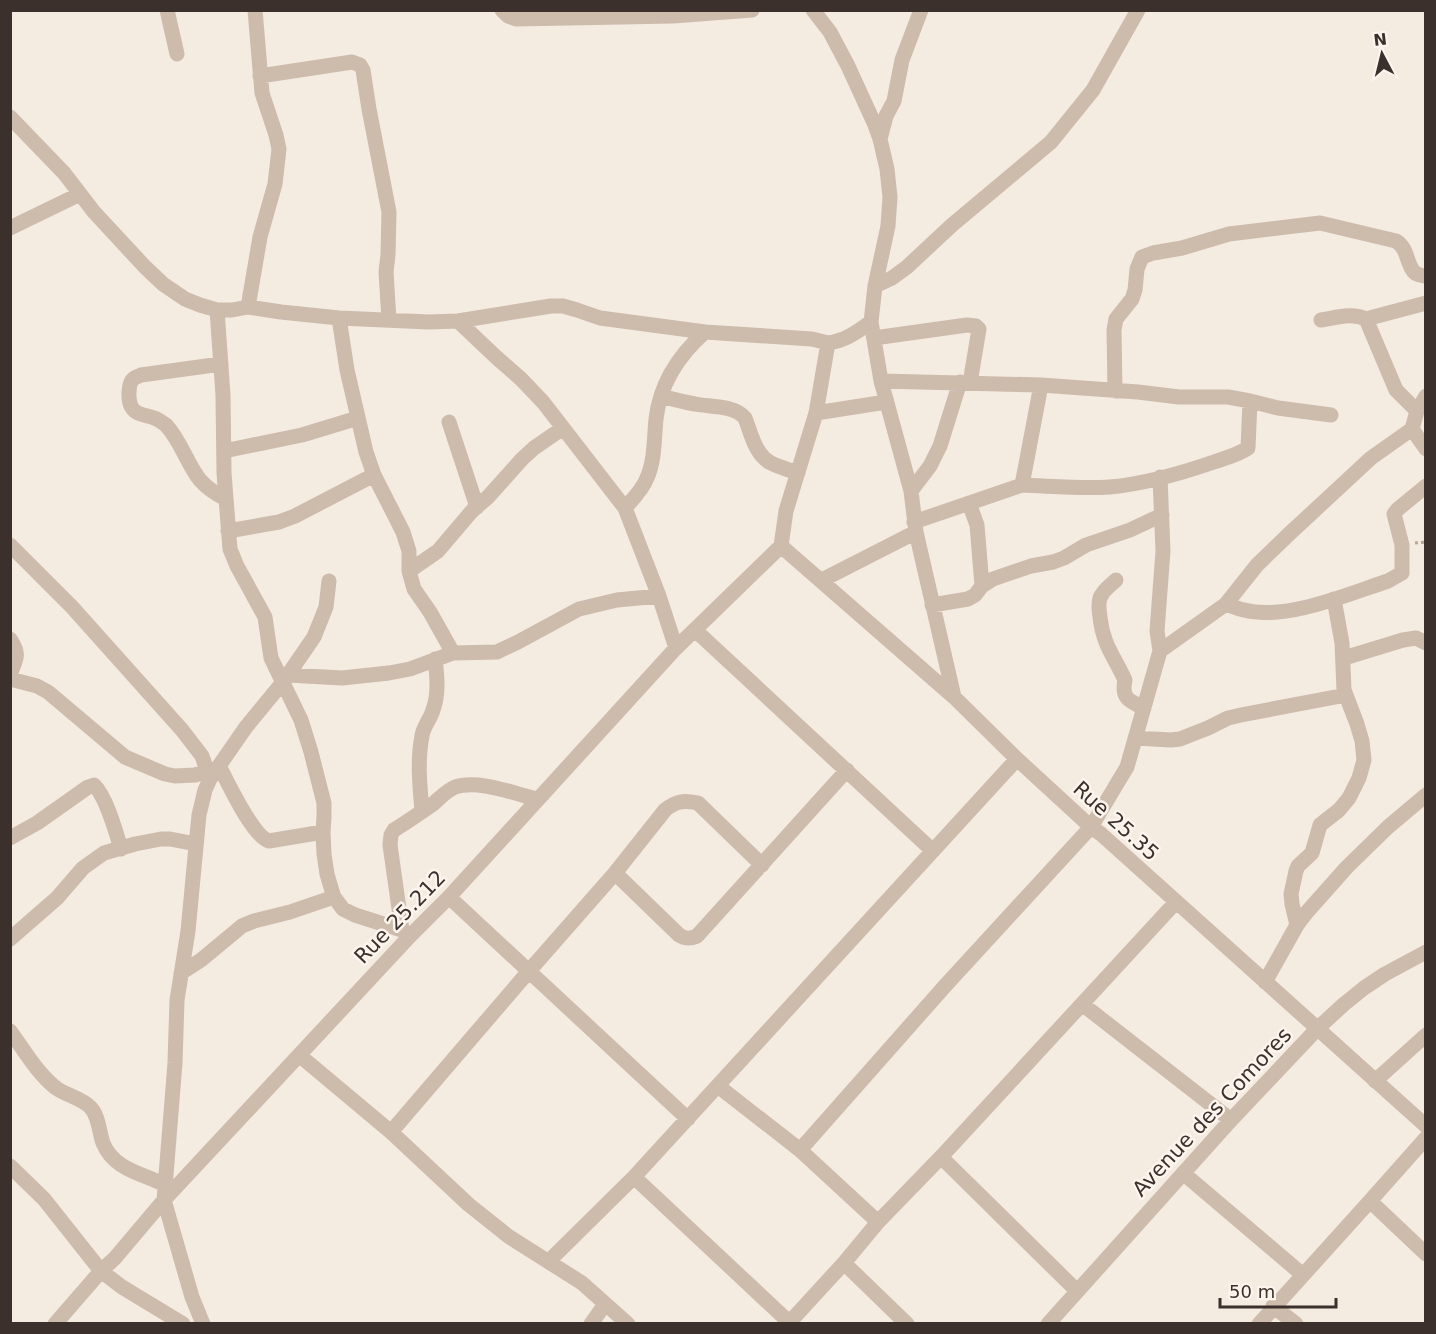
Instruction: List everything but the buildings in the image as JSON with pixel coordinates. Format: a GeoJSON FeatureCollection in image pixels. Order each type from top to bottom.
{"type":"FeatureCollection","features":[{"type":"Feature","properties":{"kind":"street"},"geometry":{"type":"LineString","coordinates":[[167,10],[177,54]]}},
{"type":"Feature","properties":{"kind":"street"},"geometry":{"type":"LineString","coordinates":[[248,307],[260,237],[276,184],[279,149],[262,93],[255,10]]}},
{"type":"Feature","properties":{"kind":"street"},"geometry":{"type":"LineString","coordinates":[[502,10],[508,16],[516,19],[673,16],[752,10]]}},
{"type":"Feature","properties":{"kind":"street"},"geometry":{"type":"LineString","coordinates":[[813,10],[830,32],[849,66],[880,139],[887,169],[890,197],[888,226],[875,286],[871,322],[881,381],[911,491],[915,527],[954,697]]}},
{"type":"Feature","properties":{"kind":"street"},"geometry":{"type":"LineString","coordinates":[[880,139],[886,116],[894,101],[902,60],[921,10]]}},
{"type":"Feature","properties":{"kind":"street"},"geometry":{"type":"LineString","coordinates":[[875,286],[892,278],[907,267],[952,225],[1052,142],[1093,90],[1138,10]]}},
{"type":"Feature","properties":{"kind":"street"},"geometry":{"type":"LineString","coordinates":[[260,76],[352,62],[360,65],[363,70],[389,212],[386,272],[389,320]]}},
{"type":"Feature","properties":{"kind":"street"},"geometry":{"type":"LineString","coordinates":[[10,117],[64,172],[101,220],[163,284],[185,298],[218,310],[248,307],[339,318],[429,322],[458,321],[557,306],[600,318],[705,332],[813,339],[828,343],[839,342],[871,322]]}},
{"type":"Feature","properties":{"kind":"street"},"geometry":{"type":"LineString","coordinates":[[10,228],[80,194]]}},
{"type":"Feature","properties":{"kind":"street"},"geometry":{"type":"LineString","coordinates":[[1115,391],[1114,330],[1116,320],[1132,299],[1137,269],[1142,257],[1229,234],[1320,223],[1396,241],[1403,247],[1416,273],[1425,276]]}},
{"type":"Feature","properties":{"kind":"street"},"geometry":{"type":"LineString","coordinates":[[1366,319],[1425,303]]}},
{"type":"Feature","properties":{"kind":"street"},"geometry":{"type":"LineString","coordinates":[[218,310],[230,549],[265,617],[271,658],[276,672],[286,679],[301,720],[324,803],[323,832],[327,874],[334,897],[344,909],[355,915],[406,933],[390,845],[394,830],[456,787],[481,785],[537,799]]}},
{"type":"Feature","properties":{"kind":"street"},"geometry":{"type":"LineString","coordinates":[[1321,320],[1351,315],[1358,315],[1366,319],[1396,390],[1417,411]]}},
{"type":"Feature","properties":{"kind":"street"},"geometry":{"type":"LineString","coordinates":[[339,318],[347,370],[366,452],[374,476],[403,532],[409,550],[411,583],[453,652]]}},
{"type":"Feature","properties":{"kind":"street"},"geometry":{"type":"LineString","coordinates":[[458,321],[543,402],[625,508],[676,648]]}},
{"type":"Feature","properties":{"kind":"street"},"geometry":{"type":"LineString","coordinates":[[874,338],[967,325],[976,326],[979,329],[965,383],[939,447],[930,466],[911,491]]}},
{"type":"Feature","properties":{"kind":"street"},"geometry":{"type":"LineString","coordinates":[[625,508],[647,480],[654,451],[657,415],[669,375],[691,344],[705,332]]}},
{"type":"Feature","properties":{"kind":"street"},"geometry":{"type":"LineString","coordinates":[[781,546],[786,511],[816,413],[828,343]]}},
{"type":"Feature","properties":{"kind":"street"},"geometry":{"type":"LineString","coordinates":[[220,364],[141,375],[131,382],[129,400],[133,409],[141,415],[153,417],[166,426],[198,478],[211,491],[226,500]]}},
{"type":"Feature","properties":{"kind":"street"},"geometry":{"type":"LineString","coordinates":[[881,381],[1041,385],[1179,397],[1228,397],[1278,408],[1332,416]]}},
{"type":"Feature","properties":{"kind":"street"},"geometry":{"type":"LineString","coordinates":[[1022,485],[1041,385]]}},
{"type":"Feature","properties":{"kind":"street"},"geometry":{"type":"LineString","coordinates":[[661,396],[692,404],[725,408],[742,414],[759,453],[764,459],[798,473]]}},
{"type":"Feature","properties":{"kind":"street"},"geometry":{"type":"LineString","coordinates":[[1160,651],[1226,604],[1257,565],[1288,535],[1371,458],[1412,429],[1417,411],[1425,396]]}},
{"type":"Feature","properties":{"kind":"street"},"geometry":{"type":"LineString","coordinates":[[822,580],[915,527],[969,503],[1022,485],[1112,487],[1199,467],[1245,450],[1248,448],[1250,400]]}},
{"type":"Feature","properties":{"kind":"street"},"geometry":{"type":"LineString","coordinates":[[816,413],[886,402]]}},
{"type":"Feature","properties":{"kind":"street"},"geometry":{"type":"LineString","coordinates":[[224,451],[302,435],[358,418]]}},
{"type":"Feature","properties":{"kind":"street"},"geometry":{"type":"LineString","coordinates":[[449,422],[477,507]]}},
{"type":"Feature","properties":{"kind":"street"},"geometry":{"type":"LineString","coordinates":[[409,571],[438,551],[467,516],[534,448],[563,428]]}},
{"type":"Feature","properties":{"kind":"street"},"geometry":{"type":"LineString","coordinates":[[1412,429],[1425,449]]}},
{"type":"Feature","properties":{"kind":"street"},"geometry":{"type":"LineString","coordinates":[[228,531],[279,522],[295,516],[374,476]]}},
{"type":"Feature","properties":{"kind":"street"},"geometry":{"type":"LineString","coordinates":[[800,1150],[944,987],[1091,827],[1127,766],[1160,651],[1157,631],[1163,551],[1160,477]]}},
{"type":"Feature","properties":{"kind":"street"},"geometry":{"type":"LineString","coordinates":[[1226,604],[1245,611],[1265,612],[1319,605],[1388,581],[1402,573],[1402,544],[1394,514],[1425,486]]}},
{"type":"Feature","properties":{"kind":"street"},"geometry":{"type":"LineString","coordinates":[[969,503],[977,525],[982,586]]}},
{"type":"Feature","properties":{"kind":"street"},"geometry":{"type":"LineString","coordinates":[[932,605],[968,599],[993,579],[1064,558],[1086,544],[1130,530],[1162,515]]}},
{"type":"Feature","properties":{"kind":"street"},"geometry":{"type":"LineString","coordinates":[[10,544],[72,607],[182,730],[264,839],[269,841],[323,832]]}},
{"type":"Feature","properties":{"kind":"street","name":"Rue 25.35"},"geometry":{"type":"LineString","coordinates":[[781,546],[954,697],[1091,827],[1425,1126]]}},
{"type":"Feature","properties":{"kind":"street","name":"Rue 25.212"},"geometry":{"type":"LineString","coordinates":[[55,1323],[115,1257],[165,1192],[299,1055],[406,933],[449,897],[676,648],[781,546]]}},
{"type":"Feature","properties":{"kind":"street"},"geometry":{"type":"LineString","coordinates":[[1116,580],[1101,597],[1099,605],[1101,631],[1104,642],[1125,680],[1123,687],[1125,696],[1131,702],[1144,708]]}},
{"type":"Feature","properties":{"kind":"street"},"geometry":{"type":"LineString","coordinates":[[203,1323],[192,1297],[165,1192],[175,1063],[177,1000],[188,931],[201,807],[213,772],[246,727],[286,679],[314,637],[326,607],[329,581]]}},
{"type":"Feature","properties":{"kind":"street"},"geometry":{"type":"LineString","coordinates":[[286,679],[342,678],[389,673],[410,669],[453,652],[497,652],[579,609],[617,600],[658,596]]}},
{"type":"Feature","properties":{"kind":"street"},"geometry":{"type":"LineString","coordinates":[[1297,926],[1291,894],[1296,871],[1312,853],[1320,825],[1339,810],[1349,798],[1359,778],[1364,760],[1358,724],[1346,696],[1343,677],[1344,658],[1334,599]]}},
{"type":"Feature","properties":{"kind":"street"},"geometry":{"type":"LineString","coordinates":[[695,630],[933,851]]}},
{"type":"Feature","properties":{"kind":"street"},"geometry":{"type":"LineString","coordinates":[[1344,658],[1403,640],[1416,638],[1425,643]]}},
{"type":"Feature","properties":{"kind":"street"},"geometry":{"type":"LineString","coordinates":[[10,639],[17,652],[17,658],[10,674]]}},
{"type":"Feature","properties":{"kind":"street"},"geometry":{"type":"LineString","coordinates":[[422,812],[420,747],[422,733],[435,703],[437,675],[435,659]]}},
{"type":"Feature","properties":{"kind":"street"},"geometry":{"type":"LineString","coordinates":[[10,679],[37,686],[48,692],[125,757],[175,776],[213,772]]}},
{"type":"Feature","properties":{"kind":"street"},"geometry":{"type":"LineString","coordinates":[[1135,738],[1180,739],[1228,718],[1346,696]]}},
{"type":"Feature","properties":{"kind":"street"},"geometry":{"type":"LineString","coordinates":[[549,1261],[634,1177],[1017,759]]}},
{"type":"Feature","properties":{"kind":"street"},"geometry":{"type":"LineString","coordinates":[[615,873],[679,935],[691,939],[702,932],[847,770]]}},
{"type":"Feature","properties":{"kind":"street"},"geometry":{"type":"LineString","coordinates":[[10,838],[94,785],[110,816],[121,849]]}},
{"type":"Feature","properties":{"kind":"street"},"geometry":{"type":"LineString","coordinates":[[1265,982],[1297,926],[1347,867],[1425,795]]}},
{"type":"Feature","properties":{"kind":"street"},"geometry":{"type":"LineString","coordinates":[[391,1132],[672,804],[684,801],[698,803],[762,865]]}},
{"type":"Feature","properties":{"kind":"street"},"geometry":{"type":"LineString","coordinates":[[10,939],[57,898],[72,879],[104,853],[161,839],[196,844]]}},
{"type":"Feature","properties":{"kind":"street"},"geometry":{"type":"LineString","coordinates":[[181,973],[201,960],[242,926],[334,897]]}},
{"type":"Feature","properties":{"kind":"street"},"geometry":{"type":"LineString","coordinates":[[449,897],[688,1119]]}},
{"type":"Feature","properties":{"kind":"street"},"geometry":{"type":"LineString","coordinates":[[634,1177],[789,1323],[878,1222],[941,1157],[1176,902]]}},
{"type":"Feature","properties":{"kind":"street","name":"Avenue des Comores"},"geometry":{"type":"LineString","coordinates":[[1048,1323],[1231,1120],[1317,1029],[1364,988],[1384,974],[1425,952]]}},
{"type":"Feature","properties":{"kind":"street"},"geometry":{"type":"LineString","coordinates":[[1082,1004],[1231,1120]]}},
{"type":"Feature","properties":{"kind":"street"},"geometry":{"type":"LineString","coordinates":[[10,1031],[44,1079],[59,1090],[86,1103],[94,1111],[103,1142],[114,1160],[134,1173],[153,1179],[165,1192]]}},
{"type":"Feature","properties":{"kind":"street"},"geometry":{"type":"LineString","coordinates":[[1375,1081],[1425,1035]]}},
{"type":"Feature","properties":{"kind":"street"},"geometry":{"type":"LineString","coordinates":[[299,1055],[391,1132],[468,1204],[508,1236],[582,1282],[628,1323]]}},
{"type":"Feature","properties":{"kind":"street"},"geometry":{"type":"LineString","coordinates":[[718,1086],[800,1150],[878,1222]]}},
{"type":"Feature","properties":{"kind":"street"},"geometry":{"type":"LineString","coordinates":[[1259,1323],[1425,1138]]}},
{"type":"Feature","properties":{"kind":"street"},"geometry":{"type":"LineString","coordinates":[[941,1157],[1077,1291]]}},
{"type":"Feature","properties":{"kind":"street"},"geometry":{"type":"LineString","coordinates":[[10,1166],[44,1199],[101,1271],[122,1287],[183,1323]]}},
{"type":"Feature","properties":{"kind":"street"},"geometry":{"type":"LineString","coordinates":[[1183,1173],[1303,1275]]}},
{"type":"Feature","properties":{"kind":"street"},"geometry":{"type":"LineString","coordinates":[[1370,1201],[1425,1254]]}},
{"type":"Feature","properties":{"kind":"street"},"geometry":{"type":"LineString","coordinates":[[844,1263],[907,1323]]}},
{"type":"Feature","properties":{"kind":"street"},"geometry":{"type":"LineString","coordinates":[[591,1323],[605,1304]]}},
{"type":"Feature","properties":{"kind":"street"},"geometry":{"type":"LineString","coordinates":[[1273,1306],[1296,1323]]}}]}
